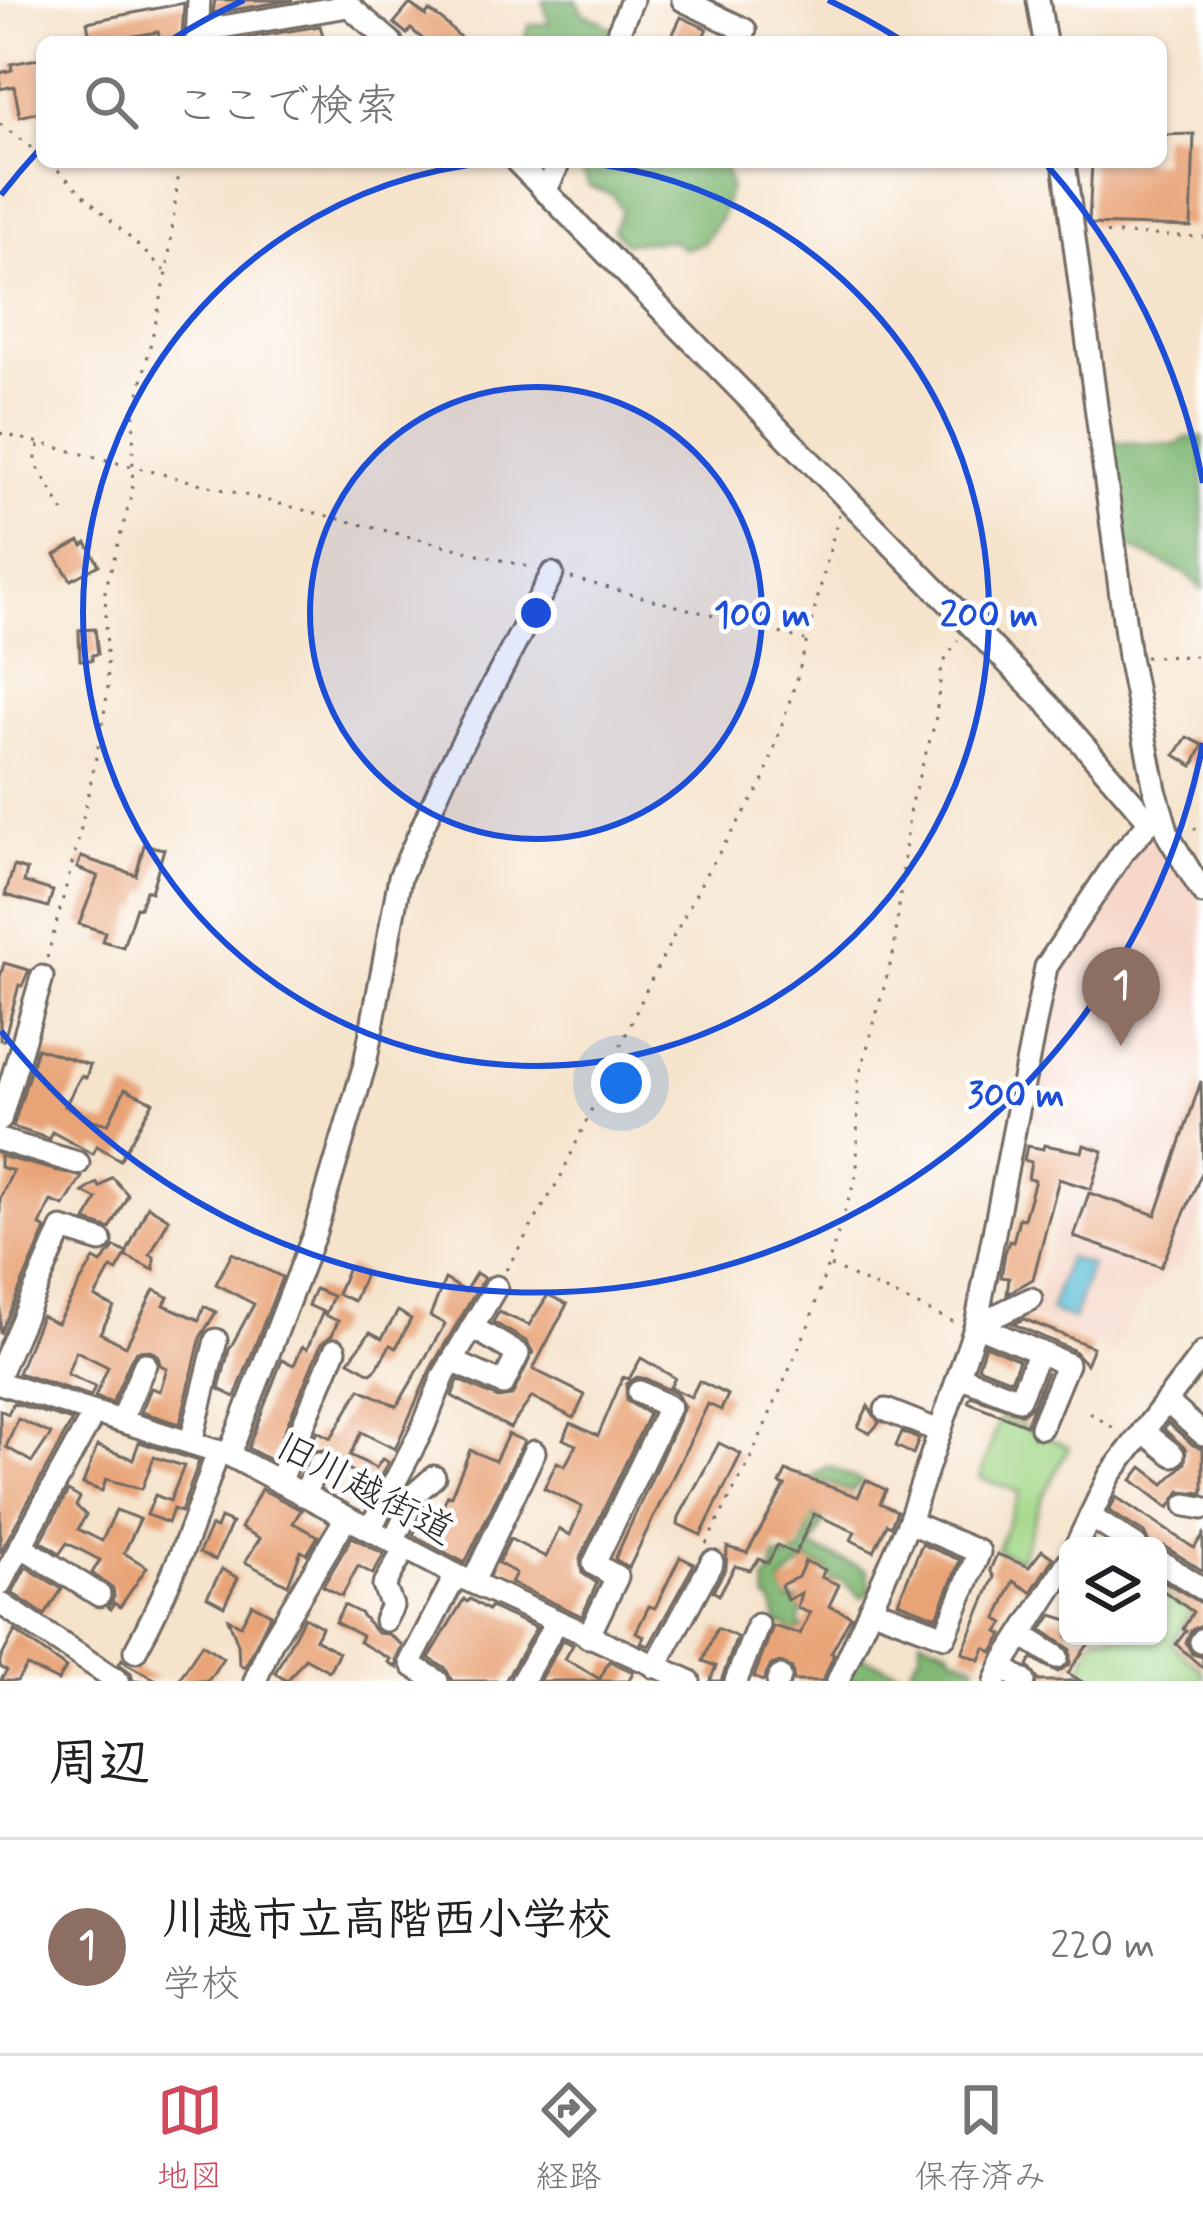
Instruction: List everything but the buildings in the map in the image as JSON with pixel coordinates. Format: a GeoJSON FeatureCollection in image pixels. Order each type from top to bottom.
{"type":"FeatureCollection","features":[{"type":"Feature","properties":{"kind":"street"},"geometry":{"type":"LineString","coordinates":[[198,36],[199,0]]}},
{"type":"Feature","properties":{"kind":"street"},"geometry":{"type":"LineString","coordinates":[[382,34],[383,0]]}},
{"type":"Feature","properties":{"kind":"street"},"geometry":{"type":"LineString","coordinates":[[617,36],[632,0]]}},
{"type":"Feature","properties":{"kind":"street"},"geometry":{"type":"LineString","coordinates":[[683,0],[745,30],[742,36]]}},
{"type":"Feature","properties":{"kind":"street"},"geometry":{"type":"LineString","coordinates":[[1038,0],[1044,36]]}},
{"type":"Feature","properties":{"kind":"street"},"geometry":{"type":"LineString","coordinates":[[202,36],[345,3],[382,34]]}},
{"type":"Feature","properties":{"kind":"street"},"geometry":{"type":"LineString","coordinates":[[523,168],[1156,819],[1203,893]]}},
{"type":"Feature","properties":{"kind":"street"},"geometry":{"type":"LineString","coordinates":[[545,192],[556,168]]}},
{"type":"Feature","properties":{"kind":"street"},"geometry":{"type":"LineString","coordinates":[[1065,168],[1129,657],[1156,819]]}},
{"type":"Feature","properties":{"kind":"street"},"geometry":{"type":"LineString","coordinates":[[135,1651],[168,1589],[315,1232],[373,1033],[400,877],[448,770],[552,574]]}},
{"type":"Feature","properties":{"kind":"street"},"geometry":{"type":"LineString","coordinates":[[838,1681],[909,1522],[975,1328],[1046,967],[1122,853],[1156,819]]}},
{"type":"Feature","properties":{"kind":"street"},"geometry":{"type":"LineString","coordinates":[[0,1120],[42,977]]}},
{"type":"Feature","properties":{"kind":"street"},"geometry":{"type":"LineString","coordinates":[[0,1140],[78,1163]]}},
{"type":"Feature","properties":{"kind":"street"},"geometry":{"type":"LineString","coordinates":[[0,1372],[62,1229],[101,1241]]}},
{"type":"Feature","properties":{"kind":"street"},"geometry":{"type":"LineString","coordinates":[[370,1529],[452,1360],[496,1287]]}},
{"type":"Feature","properties":{"kind":"street"},"geometry":{"type":"LineString","coordinates":[[975,1328],[1030,1299]]}},
{"type":"Feature","properties":{"kind":"street"},"geometry":{"type":"LineString","coordinates":[[452,1360],[503,1384],[518,1354],[472,1327]]}},
{"type":"Feature","properties":{"kind":"street"},"geometry":{"type":"LineString","coordinates":[[975,1328],[1066,1364],[1041,1427]]}},
{"type":"Feature","properties":{"kind":"street"},"geometry":{"type":"LineString","coordinates":[[191,1442],[216,1340]]}},
{"type":"Feature","properties":{"kind":"street"},"geometry":{"type":"LineString","coordinates":[[279,1482],[335,1350]]}},
{"type":"Feature","properties":{"kind":"street"},"geometry":{"type":"LineString","coordinates":[[959,1376],[1019,1399],[1039,1352]]}},
{"type":"Feature","properties":{"kind":"street"},"geometry":{"type":"LineString","coordinates":[[1078,1537],[1110,1475],[1203,1354]]}},
{"type":"Feature","properties":{"kind":"street"},"geometry":{"type":"LineString","coordinates":[[122,1420],[145,1364]]}},
{"type":"Feature","properties":{"kind":"street","name":"旧川越街道"},"geometry":{"type":"LineString","coordinates":[[0,1384],[224,1453],[465,1579],[588,1637],[644,1670],[688,1681]]}},
{"type":"Feature","properties":{"kind":"street"},"geometry":{"type":"LineString","coordinates":[[588,1637],[617,1577],[594,1564],[669,1407],[639,1392]]}},
{"type":"Feature","properties":{"kind":"street"},"geometry":{"type":"LineString","coordinates":[[1166,1401],[1203,1434]]}},
{"type":"Feature","properties":{"kind":"street"},"geometry":{"type":"LineString","coordinates":[[886,1410],[939,1431]]}},
{"type":"Feature","properties":{"kind":"street"},"geometry":{"type":"LineString","coordinates":[[0,1584],[94,1413]]}},
{"type":"Feature","properties":{"kind":"street"},"geometry":{"type":"LineString","coordinates":[[1139,1437],[1173,1455]]}},
{"type":"Feature","properties":{"kind":"street"},"geometry":{"type":"LineString","coordinates":[[437,1681],[412,1666],[411,1660],[465,1579],[534,1452]]}},
{"type":"Feature","properties":{"kind":"street"},"geometry":{"type":"LineString","coordinates":[[303,1495],[319,1465]]}},
{"type":"Feature","properties":{"kind":"street"},"geometry":{"type":"LineString","coordinates":[[386,1620],[392,1606],[384,1586],[417,1492],[434,1477]]}},
{"type":"Feature","properties":{"kind":"street"},"geometry":{"type":"LineString","coordinates":[[1091,1517],[1122,1537]]}},
{"type":"Feature","properties":{"kind":"street"},"geometry":{"type":"LineString","coordinates":[[256,1681],[271,1642],[346,1518]]}},
{"type":"Feature","properties":{"kind":"street"},"geometry":{"type":"LineString","coordinates":[[870,1608],[945,1636],[979,1552],[909,1522]]}},
{"type":"Feature","properties":{"kind":"street"},"geometry":{"type":"LineString","coordinates":[[23,1547],[99,1595]]}},
{"type":"Feature","properties":{"kind":"street"},"geometry":{"type":"LineString","coordinates":[[644,1670],[707,1558]]}},
{"type":"Feature","properties":{"kind":"street"},"geometry":{"type":"LineString","coordinates":[[1167,1566],[1203,1589]]}},
{"type":"Feature","properties":{"kind":"street"},"geometry":{"type":"LineString","coordinates":[[1024,1681],[999,1674],[1059,1570]]}},
{"type":"Feature","properties":{"kind":"street"},"geometry":{"type":"LineString","coordinates":[[0,1603],[118,1681]]}},
{"type":"Feature","properties":{"kind":"street"},"geometry":{"type":"LineString","coordinates":[[523,1681],[556,1623]]}},
{"type":"Feature","properties":{"kind":"street"},"geometry":{"type":"LineString","coordinates":[[736,1681],[758,1625]]}},
{"type":"Feature","properties":{"kind":"street"},"geometry":{"type":"LineString","coordinates":[[1022,1636],[1057,1657]]}},
{"type":"Feature","properties":{"kind":"path"},"geometry":{"type":"LineString","coordinates":[[0,124],[36,151]]}},
{"type":"Feature","properties":{"kind":"path"},"geometry":{"type":"LineString","coordinates":[[56,168],[167,273]]}},
{"type":"Feature","properties":{"kind":"path"},"geometry":{"type":"LineString","coordinates":[[42,977],[101,733],[110,634],[105,590],[132,494],[134,415],[167,273],[179,168]]}},
{"type":"Feature","properties":{"kind":"path"},"geometry":{"type":"LineString","coordinates":[[1074,232],[1203,237]]}},
{"type":"Feature","properties":{"kind":"path"},"geometry":{"type":"LineString","coordinates":[[0,433],[807,640]]}},
{"type":"Feature","properties":{"kind":"path"},"geometry":{"type":"LineString","coordinates":[[39,443],[34,462],[68,520]]}},
{"type":"Feature","properties":{"kind":"path"},"geometry":{"type":"LineString","coordinates":[[496,1287],[560,1176],[707,872],[763,783],[807,640],[843,496]]}},
{"type":"Feature","properties":{"kind":"path"},"geometry":{"type":"LineString","coordinates":[[707,1558],[830,1266],[859,1161],[858,1081],[898,932],[910,806],[935,723],[942,665],[970,625]]}},
{"type":"Feature","properties":{"kind":"path"},"geometry":{"type":"LineString","coordinates":[[1129,657],[1203,656]]}},
{"type":"Feature","properties":{"kind":"path"},"geometry":{"type":"LineString","coordinates":[[830,1266],[975,1328]]}},
{"type":"Feature","properties":{"kind":"path"},"geometry":{"type":"LineString","coordinates":[[1090,1413],[1139,1437]]}},
{"type":"Feature","properties":{"kind":"shaded area"},"geometry":{"type":"Polygon","coordinates":[[[1154,832],[1203,908],[1203,1213],[1178,1269],[1171,1266],[1144,1296],[1114,1353],[1030,1316],[1081,1140],[1023,1119],[1054,973],[1144,839],[1154,832]]]}},
{"type":"Feature","properties":{"kind":"green space"},"geometry":{"type":"Polygon","coordinates":[[[543,0],[577,0],[582,13],[620,36],[525,36],[530,25],[549,24],[543,0]]]}},
{"type":"Feature","properties":{"kind":"green space"},"geometry":{"type":"Polygon","coordinates":[[[578,168],[725,168],[730,187],[720,219],[703,243],[684,249],[671,240],[625,243],[613,229],[622,210],[613,195],[589,186],[578,168]]]}},
{"type":"Feature","properties":{"kind":"green space"},"geometry":{"type":"Polygon","coordinates":[[[1203,437],[1203,590],[1186,574],[1127,546],[1113,475],[1114,442],[1177,445],[1186,438],[1203,437]]]}},
{"type":"Feature","properties":{"kind":"green space"},"geometry":{"type":"Polygon","coordinates":[[[1000,1417],[1069,1447],[1043,1496],[1020,1559],[997,1550],[1020,1492],[980,1478],[1000,1417]]]}},
{"type":"Feature","properties":{"kind":"green space"},"geometry":{"type":"Polygon","coordinates":[[[829,1466],[862,1482],[851,1492],[825,1482],[809,1514],[824,1522],[812,1548],[867,1570],[871,1591],[861,1598],[841,1580],[832,1580],[827,1569],[807,1560],[781,1584],[788,1601],[797,1600],[803,1611],[799,1623],[804,1629],[791,1633],[786,1625],[778,1625],[772,1602],[767,1600],[765,1580],[775,1556],[788,1558],[801,1552],[809,1529],[798,1520],[814,1476],[829,1466]]]}},
{"type":"Feature","properties":{"kind":"green space"},"geometry":{"type":"Polygon","coordinates":[[[1167,1595],[1191,1612],[1171,1644],[1203,1672],[1203,1681],[1080,1681],[1092,1645],[1167,1645],[1167,1595]]]}},
{"type":"Feature","properties":{"kind":"green space"},"geometry":{"type":"Polygon","coordinates":[[[920,1637],[976,1664],[968,1681],[842,1681],[856,1655],[907,1674],[920,1653],[920,1637]]]}},
{"type":"Feature","properties":{"kind":"water"},"geometry":{"type":"Polygon","coordinates":[[[1067,1257],[1091,1265],[1073,1319],[1050,1311],[1067,1257]]]}},
{"type":"Feature","properties":{"kind":"place","name":"川越市立高階西小学校"},"geometry":{"type":"Point","coordinates":[1121,1046]}}]}
